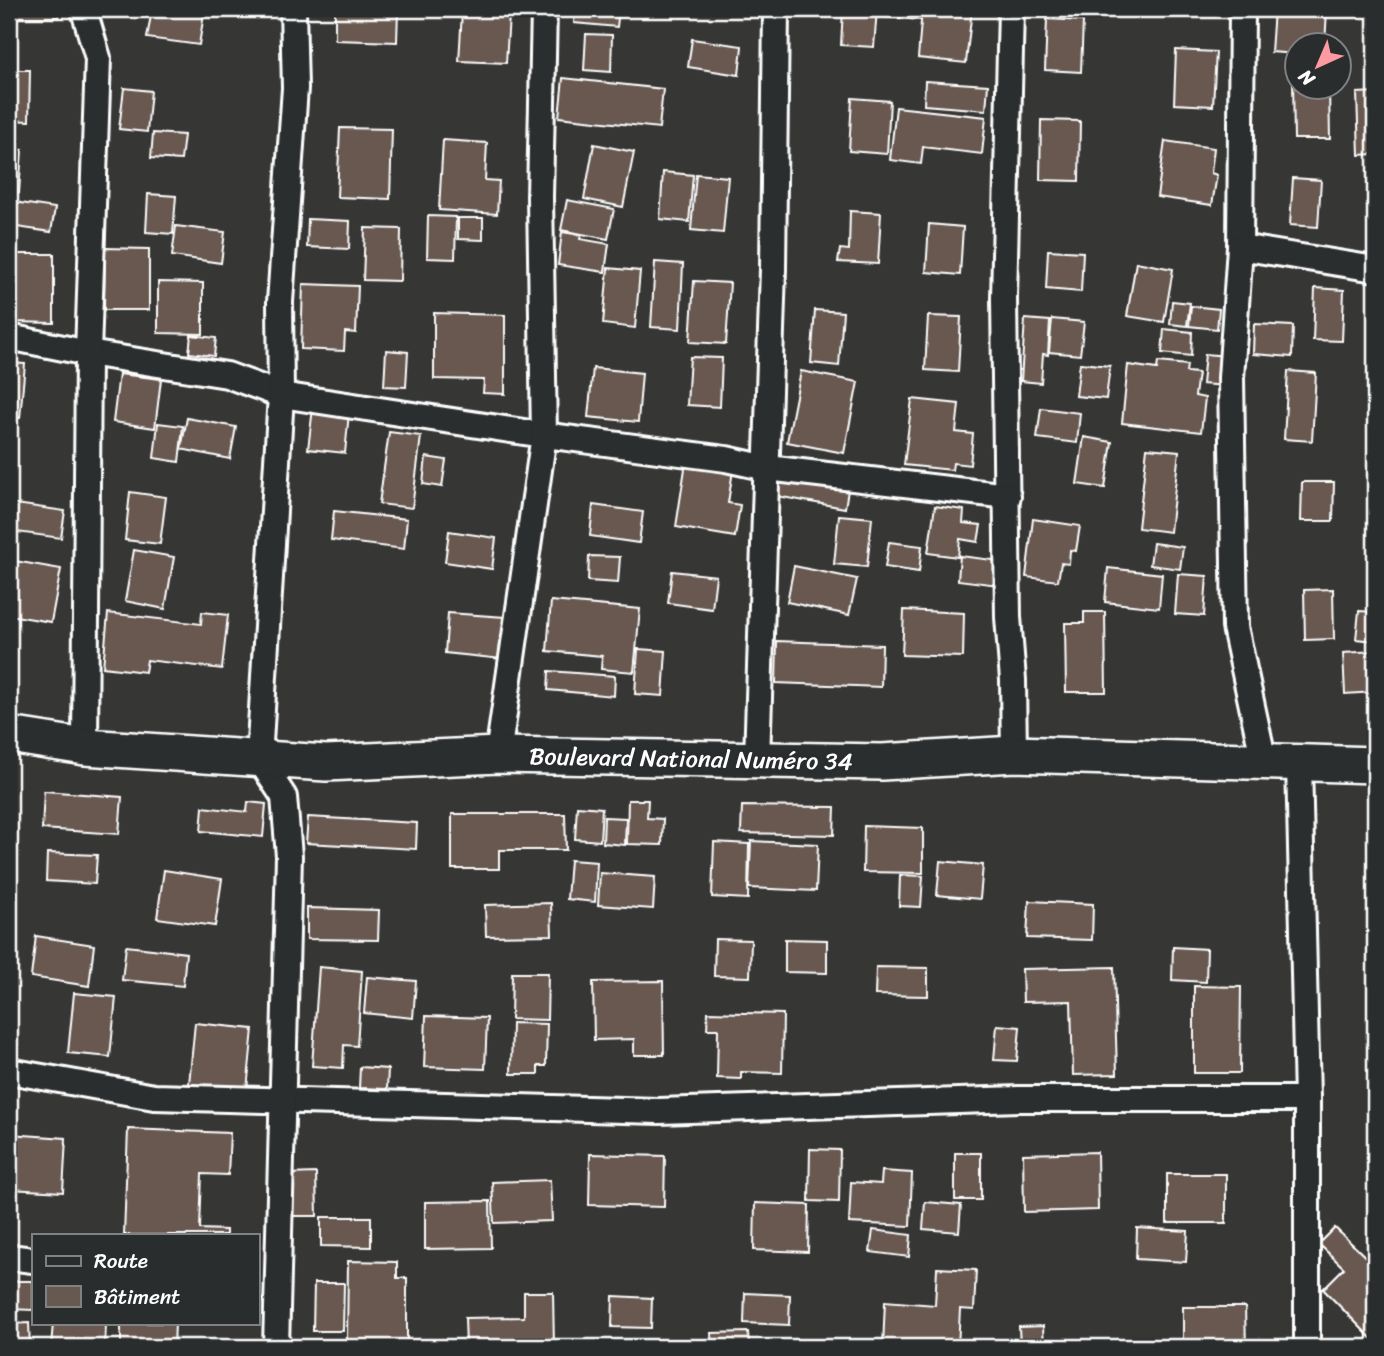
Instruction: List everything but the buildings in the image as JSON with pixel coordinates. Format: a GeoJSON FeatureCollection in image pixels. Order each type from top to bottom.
{"type":"FeatureCollection","features":[{"type":"Feature","properties":{"kind":"main road","name":"Boulevard National Numéro 34"},"geometry":{"type":"LineString","coordinates":[[9,735],[85,747],[326,763],[498,755],[882,762],[1014,754],[1375,765]]}},
{"type":"Feature","properties":{"kind":"street"},"geometry":{"type":"LineString","coordinates":[[85,9],[98,58],[88,353],[85,747]]}},
{"type":"Feature","properties":{"kind":"street"},"geometry":{"type":"LineString","coordinates":[[276,1347],[267,1280],[282,1099],[289,856],[284,797],[259,759],[281,395],[280,302],[295,88],[293,9]]}},
{"type":"Feature","properties":{"kind":"street"},"geometry":{"type":"LineString","coordinates":[[498,755],[544,435],[540,197],[544,9]]}},
{"type":"Feature","properties":{"kind":"street"},"geometry":{"type":"LineString","coordinates":[[757,759],[767,468],[776,9]]}},
{"type":"Feature","properties":{"kind":"street"},"geometry":{"type":"LineString","coordinates":[[1011,9],[1003,298],[1008,617],[1013,680],[1014,754]]}},
{"type":"Feature","properties":{"kind":"street"},"geometry":{"type":"LineString","coordinates":[[1242,9],[1240,247],[1231,378],[1235,627],[1264,762]]}},
{"type":"Feature","properties":{"kind":"street"},"geometry":{"type":"LineString","coordinates":[[1240,247],[1375,269]]}},
{"type":"Feature","properties":{"kind":"street"},"geometry":{"type":"LineString","coordinates":[[9,337],[88,353],[227,375],[281,395],[544,435],[726,459],[767,468],[1008,496]]}},
{"type":"Feature","properties":{"kind":"street"},"geometry":{"type":"LineString","coordinates":[[1299,763],[1307,1099],[1307,1347]]}},
{"type":"Feature","properties":{"kind":"street"},"geometry":{"type":"LineString","coordinates":[[9,1071],[154,1097],[659,1111],[1019,1099],[1307,1099]]}},
{"type":"Feature","properties":{"kind":"street"},"geometry":{"type":"LineString","coordinates":[[9,1257],[32,1260]]}}]}
